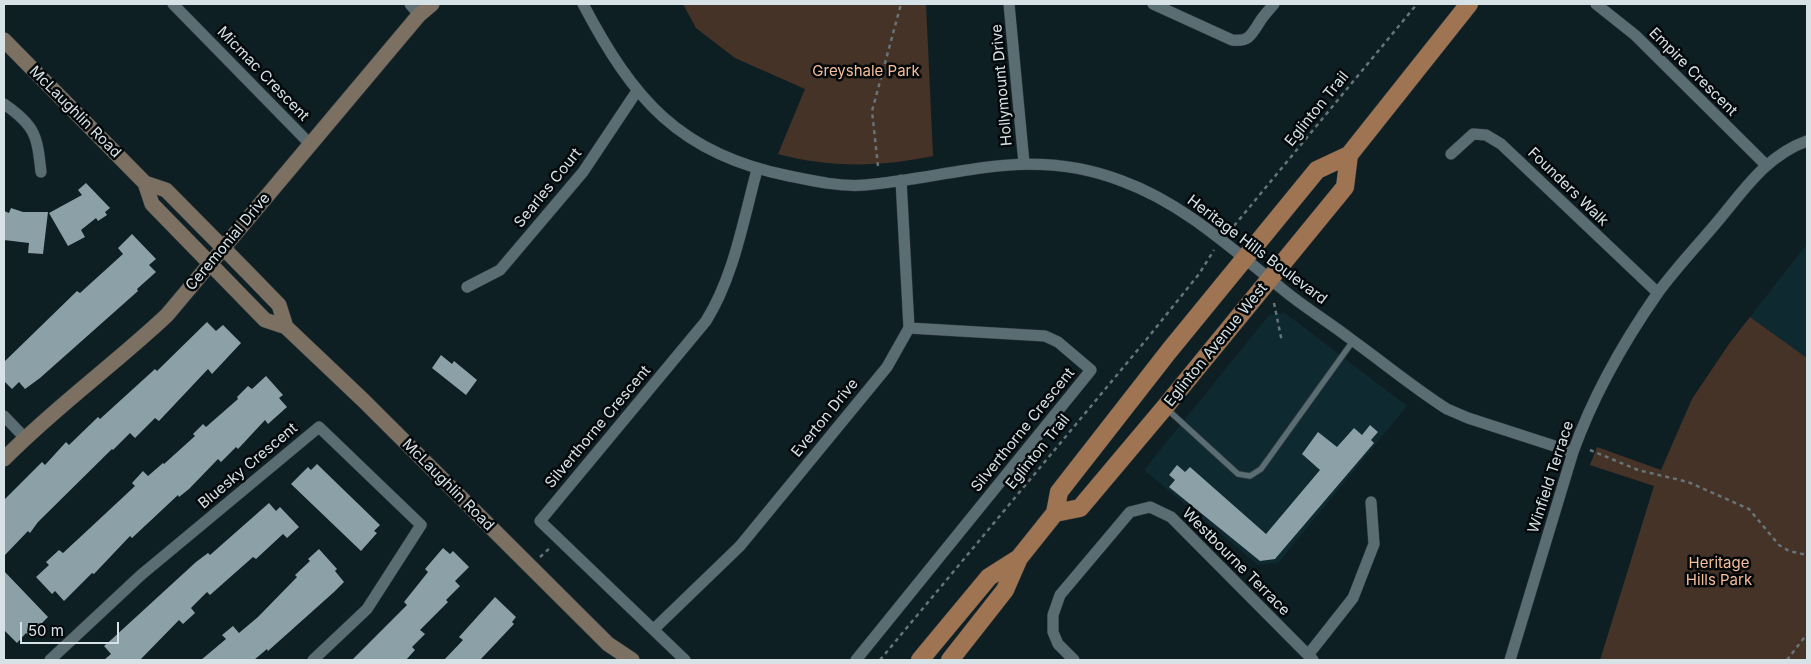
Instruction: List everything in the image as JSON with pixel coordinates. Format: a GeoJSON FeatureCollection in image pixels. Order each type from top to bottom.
{"type":"FeatureCollection","features":[{"type":"Feature","properties":{"kind":"main road"},"geometry":{"type":"LineString","coordinates":[[950,660],[1005,590],[1019,558],[1055,513],[1059,492],[1317,170],[1349,155],[1468,4]]}},
{"type":"Feature","properties":{"kind":"main road","name":"Eglinton Avenue West"},"geometry":{"type":"LineString","coordinates":[[1055,513],[1080,508],[1166,407],[1345,187],[1349,155]]}},
{"type":"Feature","properties":{"kind":"main road"},"geometry":{"type":"LineString","coordinates":[[920,660],[989,577],[1019,558]]}},
{"type":"Feature","properties":{"kind":"street","name":"Micmac Crescent"},"geometry":{"type":"LineString","coordinates":[[173,4],[310,144]]}},
{"type":"Feature","properties":{"kind":"street","name":"Ceremonial Drive"},"geometry":{"type":"LineString","coordinates":[[4,459],[89,382],[127,353],[167,315],[310,144],[414,9],[432,4]]}},
{"type":"Feature","properties":{"kind":"street","name":"Heritage Hills Boulevard"},"geometry":{"type":"LineString","coordinates":[[583,4],[616,63],[637,91],[667,123],[697,143],[757,170],[821,183],[862,185],[978,167],[1024,163],[1089,171],[1139,188],[1172,205],[1215,234],[1308,310],[1447,409],[1468,418],[1573,452]]}},
{"type":"Feature","properties":{"kind":"street","name":"Hollymount Drive"},"geometry":{"type":"LineString","coordinates":[[1009,4],[1024,163]]}},
{"type":"Feature","properties":{"kind":"street"},"geometry":{"type":"LineString","coordinates":[[1153,4],[1232,40],[1242,41],[1251,37],[1274,4]]}},
{"type":"Feature","properties":{"kind":"street","name":"Empire Crescent"},"geometry":{"type":"LineString","coordinates":[[1596,4],[1635,35],[1765,164]]}},
{"type":"Feature","properties":{"kind":"street","name":"McLaughlin Road"},"geometry":{"type":"LineString","coordinates":[[4,40],[145,184],[152,204],[265,320],[286,327],[364,401],[608,644],[632,660]]}},
{"type":"Feature","properties":{"kind":"street","name":"Searles Court"},"geometry":{"type":"LineString","coordinates":[[467,287],[500,270],[583,172],[637,91]]}},
{"type":"Feature","properties":{"kind":"street"},"geometry":{"type":"LineString","coordinates":[[4,104],[28,124],[37,139],[41,172]]}},
{"type":"Feature","properties":{"kind":"street","name":"Founders Walk"},"geometry":{"type":"LineString","coordinates":[[1451,154],[1473,134],[1486,135],[1501,144],[1658,294]]}},
{"type":"Feature","properties":{"kind":"street","name":"Winfield Terrace"},"geometry":{"type":"LineString","coordinates":[[1510,660],[1573,452],[1581,429],[1612,365],[1658,294],[1765,164],[1807,141]]}},
{"type":"Feature","properties":{"kind":"street","name":"Silverthorne Crescent"},"geometry":{"type":"LineString","coordinates":[[686,660],[540,521],[706,321],[718,301],[726,282],[757,170]]}},
{"type":"Feature","properties":{"kind":"street"},"geometry":{"type":"LineString","coordinates":[[901,180],[909,328]]}},
{"type":"Feature","properties":{"kind":"street","name":"McLaughlin Road"},"geometry":{"type":"LineString","coordinates":[[145,184],[166,190],[279,305],[286,327]]}},
{"type":"Feature","properties":{"kind":"street","name":"Silverthorne Crescent"},"geometry":{"type":"LineString","coordinates":[[856,660],[1091,370],[1058,342],[1045,336],[909,328]]}},
{"type":"Feature","properties":{"kind":"street","name":"Everton Drive"},"geometry":{"type":"LineString","coordinates":[[654,629],[740,546],[886,367],[909,328]]}},
{"type":"Feature","properties":{"kind":"street"},"geometry":{"type":"LineString","coordinates":[[4,416],[25,438]]}},
{"type":"Feature","properties":{"kind":"street","name":"Bluesky Crescent"},"geometry":{"type":"LineString","coordinates":[[50,660],[141,575],[319,427],[421,525],[367,609],[312,660]]}},
{"type":"Feature","properties":{"kind":"street"},"geometry":{"type":"LineString","coordinates":[[1310,658],[1353,598],[1374,544],[1371,502]]}},
{"type":"Feature","properties":{"kind":"street","name":"Westbourne Terrace"},"geometry":{"type":"LineString","coordinates":[[1074,660],[1058,644],[1053,632],[1053,615],[1060,595],[1130,512],[1150,507],[1171,517],[1310,658]]}},
{"type":"Feature","properties":{"kind":"street","name":"McLaughlin Road"},"geometry":{"type":"LineString","coordinates":[[608,644],[617,660]]}},
{"type":"Feature","properties":{"kind":"lane"},"geometry":{"type":"LineString","coordinates":[[1166,407],[1238,474],[1250,476],[1261,469],[1354,341]]}},
{"type":"Feature","properties":{"kind":"path"},"geometry":{"type":"LineString","coordinates":[[878,166],[872,111],[901,4]]}},
{"type":"Feature","properties":{"kind":"path","name":"Eglinton Trail"},"geometry":{"type":"LineString","coordinates":[[1233,228],[1417,4]]}},
{"type":"Feature","properties":{"kind":"path","name":"Eglinton Trail"},"geometry":{"type":"LineString","coordinates":[[880,660],[1146,340],[1199,274],[1209,256]]}},
{"type":"Feature","properties":{"kind":"path"},"geometry":{"type":"LineString","coordinates":[[1274,303],[1282,342]]}},
{"type":"Feature","properties":{"kind":"path"},"geometry":{"type":"LineString","coordinates":[[1590,450],[1638,470],[1688,482],[1749,509],[1779,545],[1789,551],[1807,555]]}},
{"type":"Feature","properties":{"kind":"path"},"geometry":{"type":"LineString","coordinates":[[530,566],[559,539]]}},
{"type":"Feature","properties":{"kind":"path"},"geometry":{"type":"LineString","coordinates":[[1788,660],[1807,634]]}},
{"type":"Feature","properties":{"kind":"shaded area"},"geometry":{"type":"Polygon","coordinates":[[[1807,244],[1807,358],[1750,317],[1807,244]]]}},
{"type":"Feature","properties":{"kind":"shaded area"},"geometry":{"type":"Polygon","coordinates":[[[1285,313],[1407,406],[1278,563],[1258,565],[1144,470],[1269,315],[1285,313]]]}},
{"type":"Feature","properties":{"kind":"green space","name":"Greyshale Park"},"geometry":{"type":"Polygon","coordinates":[[[683,4],[926,4],[933,156],[874,164],[836,164],[797,159],[778,154],[805,89],[735,58],[696,28],[683,4]]]}},
{"type":"Feature","properties":{"kind":"green space","name":"Heritage Hills Park"},"geometry":{"type":"Polygon","coordinates":[[[1750,317],[1807,358],[1807,660],[1600,660],[1654,486],[1590,465],[1597,447],[1661,470],[1692,399],[1729,344],[1750,317]]]}},
{"type":"Feature","properties":{"kind":"building"},"geometry":{"type":"Polygon","coordinates":[[[86,183],[110,208],[105,212],[107,215],[98,221],[96,218],[81,230],[85,237],[68,246],[49,213],[82,195],[78,190],[86,183]]]}},
{"type":"Feature","properties":{"kind":"building"},"geometry":{"type":"Polygon","coordinates":[[[11,208],[23,212],[48,212],[43,254],[28,253],[29,243],[4,240],[4,211],[9,213],[11,208]]]}},
{"type":"Feature","properties":{"kind":"building"},"geometry":{"type":"Polygon","coordinates":[[[132,234],[156,259],[149,265],[156,272],[137,289],[138,291],[40,378],[25,389],[19,382],[12,389],[4,381],[4,362],[77,291],[80,293],[123,254],[118,248],[132,234]]]}},
{"type":"Feature","properties":{"kind":"building"},"geometry":{"type":"Polygon","coordinates":[[[207,322],[216,331],[223,325],[241,343],[212,374],[208,369],[159,421],[155,418],[135,438],[130,433],[112,449],[38,522],[30,533],[28,531],[4,556],[4,500],[42,462],[45,465],[66,442],[69,445],[98,417],[100,419],[155,369],[157,371],[207,322]]]}},
{"type":"Feature","properties":{"kind":"building"},"geometry":{"type":"Polygon","coordinates":[[[441,355],[452,364],[454,361],[477,380],[466,395],[432,368],[441,355]]]}},
{"type":"Feature","properties":{"kind":"building"},"geometry":{"type":"Polygon","coordinates":[[[266,376],[283,395],[279,398],[287,407],[268,424],[265,420],[238,449],[236,447],[221,462],[218,459],[189,489],[179,497],[178,495],[132,538],[130,536],[94,574],[92,573],[64,601],[55,591],[52,594],[36,577],[49,565],[46,562],[59,550],[63,553],[135,486],[132,483],[143,471],[148,476],[164,464],[195,436],[193,434],[203,424],[206,427],[238,399],[237,397],[248,386],[252,389],[266,376]]]}},
{"type":"Feature","properties":{"kind":"building"},"geometry":{"type":"Polygon","coordinates":[[[1370,425],[1378,432],[1371,440],[1374,443],[1275,559],[1260,561],[1169,487],[1175,480],[1169,475],[1177,465],[1185,472],[1190,467],[1266,534],[1320,470],[1302,454],[1318,432],[1337,447],[1354,428],[1362,435],[1370,425]]]}},
{"type":"Feature","properties":{"kind":"building"},"geometry":{"type":"Polygon","coordinates":[[[317,464],[380,525],[374,531],[377,533],[361,551],[291,484],[308,467],[311,470],[317,464]]]}},
{"type":"Feature","properties":{"kind":"building"},"geometry":{"type":"Polygon","coordinates":[[[269,503],[276,511],[280,507],[299,527],[287,538],[283,534],[256,559],[253,557],[210,595],[207,592],[191,608],[195,613],[183,624],[179,620],[140,660],[104,660],[111,654],[104,646],[196,562],[208,553],[210,555],[269,503]]]}},
{"type":"Feature","properties":{"kind":"building"},"geometry":{"type":"Polygon","coordinates":[[[443,548],[450,554],[453,551],[469,567],[455,581],[460,586],[446,600],[448,602],[420,630],[425,634],[412,647],[415,650],[406,660],[352,660],[407,605],[404,602],[428,572],[425,569],[443,548]]]}},
{"type":"Feature","properties":{"kind":"building"},"geometry":{"type":"Polygon","coordinates":[[[319,549],[337,569],[335,571],[344,582],[334,592],[268,651],[267,649],[254,660],[201,660],[226,639],[222,635],[233,626],[239,633],[258,617],[297,577],[295,575],[310,561],[308,559],[319,549]]]}},
{"type":"Feature","properties":{"kind":"building"},"geometry":{"type":"Polygon","coordinates":[[[4,571],[48,617],[29,636],[26,633],[17,643],[4,630],[4,571]]]}},
{"type":"Feature","properties":{"kind":"building"},"geometry":{"type":"Polygon","coordinates":[[[495,597],[516,617],[512,622],[514,624],[480,660],[444,660],[463,640],[459,637],[495,597]]]}}]}
